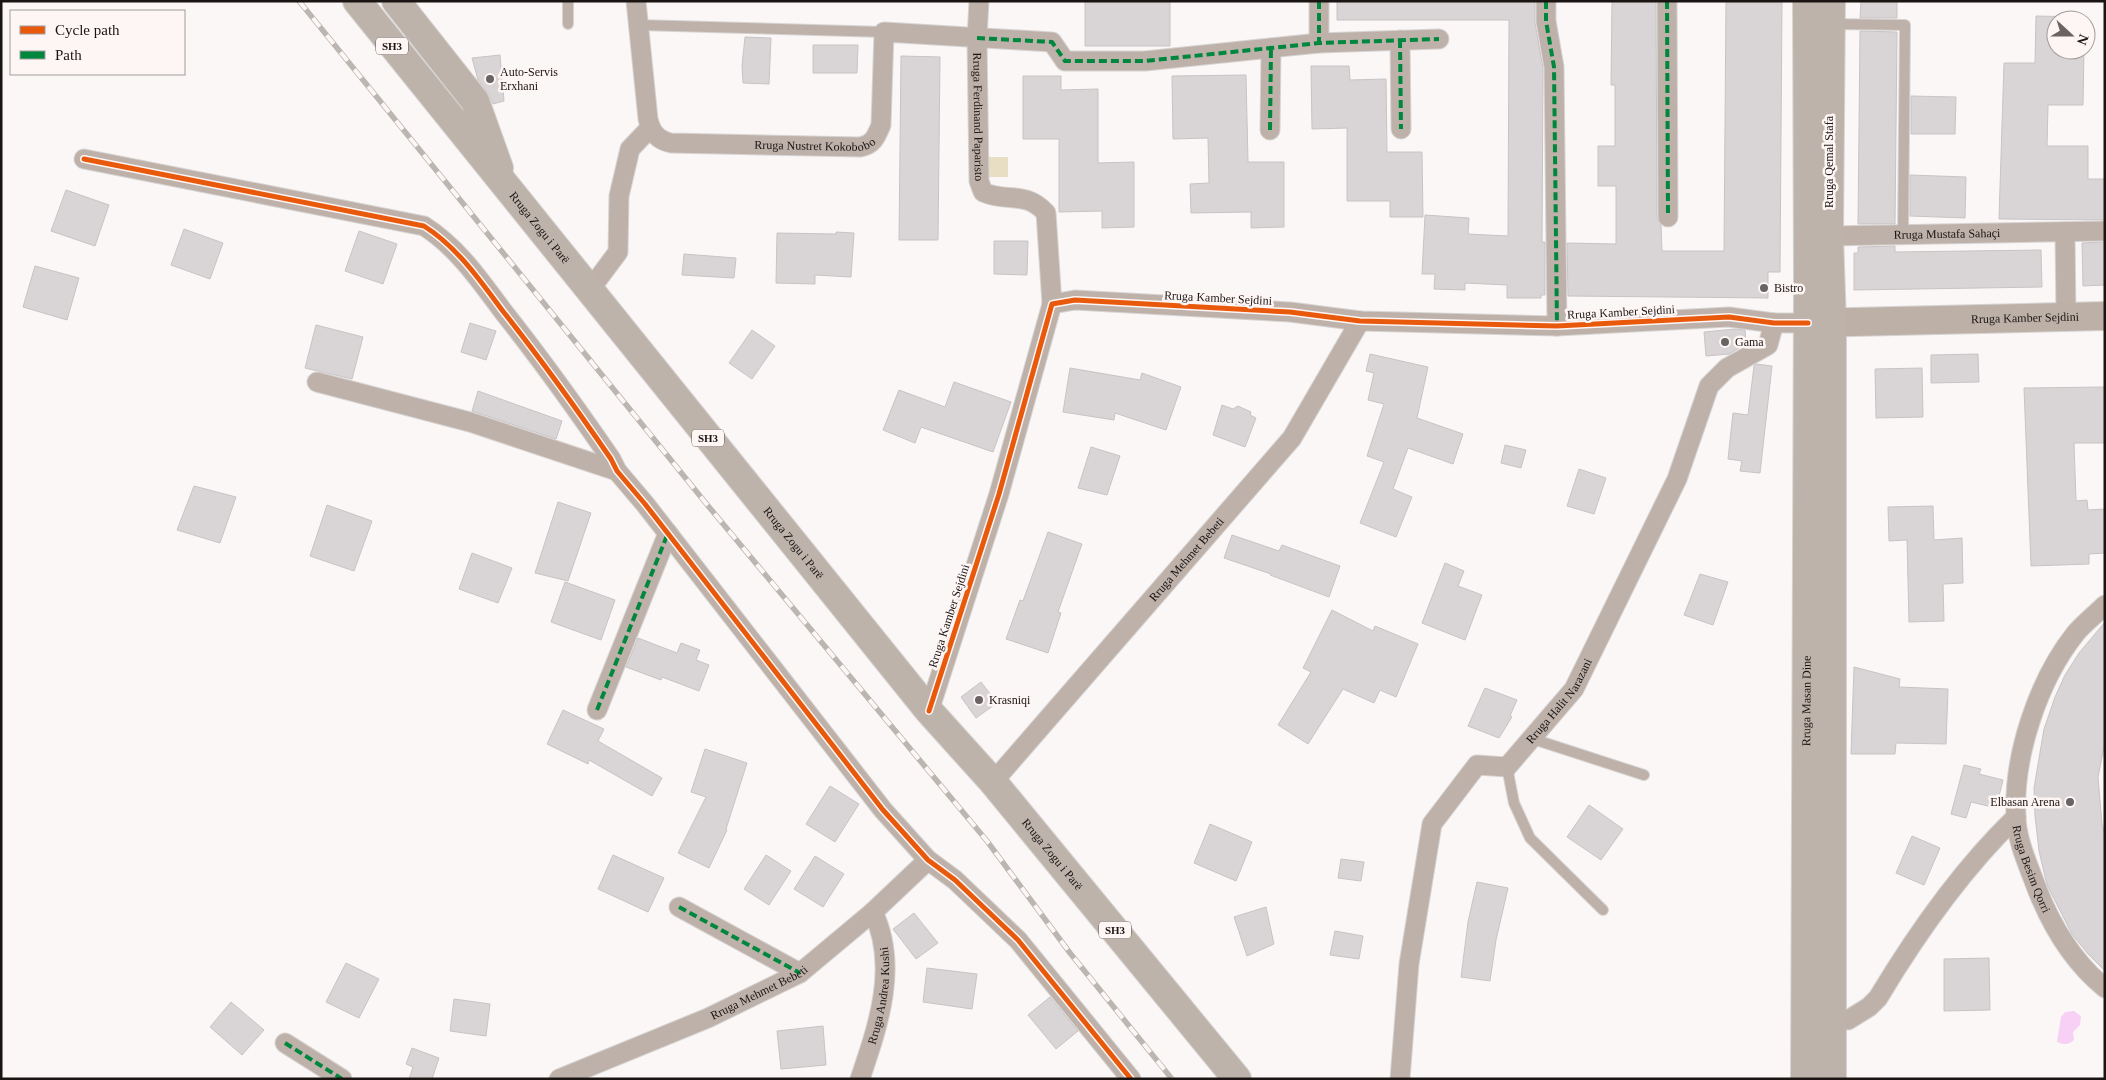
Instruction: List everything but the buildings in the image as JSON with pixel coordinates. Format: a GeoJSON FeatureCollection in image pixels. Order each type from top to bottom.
{"type":"FeatureCollection","features":[{"type":"Feature","properties":{"kind":"main road","name":"Rruga Zogu i Parë"},"geometry":{"type":"LineString","coordinates":[[357,1],[929,711],[993,782],[1236,1079]]}},
{"type":"Feature","properties":{"kind":"main road"},"geometry":{"type":"LineString","coordinates":[[396,1],[475,101],[506,188]]}},
{"type":"Feature","properties":{"kind":"main road","name":"Rruga Qemal Stafa"},"geometry":{"type":"LineString","coordinates":[[1807,1],[1820,323]]}},
{"type":"Feature","properties":{"kind":"main road","name":"Rruga Qemal Stafa"},"geometry":{"type":"LineString","coordinates":[[1820,323],[1829,236],[1831,13]]}},
{"type":"Feature","properties":{"kind":"main road","name":"Rruga Kamber Sejdini"},"geometry":{"type":"LineString","coordinates":[[1820,323],[2105,316]]}},
{"type":"Feature","properties":{"kind":"main road"},"geometry":{"type":"LineString","coordinates":[[1820,323],[1832,1079]]}},
{"type":"Feature","properties":{"kind":"main road","name":"Rruga Masan Dine"},"geometry":{"type":"LineString","coordinates":[[1804,1079],[1820,323]]}},
{"type":"Feature","properties":{"kind":"street"},"geometry":{"type":"LineString","coordinates":[[589,291],[618,252],[619,196],[630,149],[650,128],[636,1]]}},
{"type":"Feature","properties":{"kind":"street","name":"Rruga Ferdinand Paparisto"},"geometry":{"type":"LineString","coordinates":[[979,1],[977,38],[979,181],[983,192],[992,196],[1024,199],[1037,203],[1046,213],[1052,304]]}},
{"type":"Feature","properties":{"kind":"street"},"geometry":{"type":"LineString","coordinates":[[1319,1],[1319,42]]}},
{"type":"Feature","properties":{"kind":"street"},"geometry":{"type":"LineString","coordinates":[[1546,1],[1546,21],[1554,67],[1556,326]]}},
{"type":"Feature","properties":{"kind":"street"},"geometry":{"type":"LineString","coordinates":[[1667,1],[1668,217]]}},
{"type":"Feature","properties":{"kind":"street"},"geometry":{"type":"LineString","coordinates":[[884,32],[1052,42],[1065,61],[1177,59],[1319,42],[1439,39]]}},
{"type":"Feature","properties":{"kind":"street","name":"Rruga Nustret Kokobobo"},"geometry":{"type":"LineString","coordinates":[[650,128],[661,141],[670,143],[860,147],[869,145],[877,136],[881,125],[884,32]]}},
{"type":"Feature","properties":{"kind":"street"},"geometry":{"type":"LineString","coordinates":[[1400,40],[1401,129]]}},
{"type":"Feature","properties":{"kind":"street"},"geometry":{"type":"LineString","coordinates":[[1270,130],[1271,48]]}},
{"type":"Feature","properties":{"kind":"street"},"geometry":{"type":"LineString","coordinates":[[84,159],[424,226],[439,236],[464,260],[548,369],[611,459],[617,471],[883,810],[928,860],[955,880],[1018,940],[1131,1079]]}},
{"type":"Feature","properties":{"kind":"street","name":"Rruga Mustafa Sahaçi"},"geometry":{"type":"LineString","coordinates":[[1829,236],[2105,231]]}},
{"type":"Feature","properties":{"kind":"street"},"geometry":{"type":"LineString","coordinates":[[2065,232],[2066,317]]}},
{"type":"Feature","properties":{"kind":"street","name":"Rruga Kamber Sejdini"},"geometry":{"type":"LineString","coordinates":[[929,711],[999,494],[1052,304],[1075,300],[1290,312],[1360,321],[1556,326],[1728,317],[1774,323],[1820,323]]}},
{"type":"Feature","properties":{"kind":"street","name":"Rruga Mehmet Bebeti"},"geometry":{"type":"LineString","coordinates":[[993,782],[1292,438],[1360,321]]}},
{"type":"Feature","properties":{"kind":"street","name":"Rruga Halit Narazani"},"geometry":{"type":"LineString","coordinates":[[1507,767],[1574,689],[1677,479],[1708,386],[1727,368],[1768,345],[1774,323]]}},
{"type":"Feature","properties":{"kind":"street"},"geometry":{"type":"LineString","coordinates":[[317,382],[470,422],[617,471]]}},
{"type":"Feature","properties":{"kind":"street"},"geometry":{"type":"LineString","coordinates":[[597,710],[668,534]]}},
{"type":"Feature","properties":{"kind":"street","name":"Rruga Besim Qorri"},"geometry":{"type":"LineString","coordinates":[[2105,606],[2075,634],[2051,670],[2033,711],[2025,737],[2019,772],[2016,817],[2025,859],[2047,915],[2080,966],[2105,988]]}},
{"type":"Feature","properties":{"kind":"street"},"geometry":{"type":"LineString","coordinates":[[1400,1079],[1410,964],[1432,824],[1477,766],[1507,767]]}},
{"type":"Feature","properties":{"kind":"street"},"geometry":{"type":"LineString","coordinates":[[1832,1020],[1848,1020],[1869,1008],[1878,998],[1934,912],[1995,837],[2016,817]]}},
{"type":"Feature","properties":{"kind":"street","name":"Rruga Mehmet Bebeti"},"geometry":{"type":"LineString","coordinates":[[559,1079],[708,1018],[800,973],[873,912],[928,860]]}},
{"type":"Feature","properties":{"kind":"street"},"geometry":{"type":"LineString","coordinates":[[679,907],[800,973]]}},
{"type":"Feature","properties":{"kind":"street","name":"Rruga Andrea Kushi"},"geometry":{"type":"LineString","coordinates":[[860,1079],[883,1003],[886,966],[880,926],[873,912]]}},
{"type":"Feature","properties":{"kind":"street"},"geometry":{"type":"LineString","coordinates":[[285,1043],[342,1079]]}},
{"type":"Feature","properties":{"kind":"lane"},"geometry":{"type":"LineString","coordinates":[[568,1],[568,24]]}},
{"type":"Feature","properties":{"kind":"lane"},"geometry":{"type":"LineString","coordinates":[[1831,13],[1905,25],[1903,235]]}},
{"type":"Feature","properties":{"kind":"lane"},"geometry":{"type":"LineString","coordinates":[[638,25],[884,32]]}},
{"type":"Feature","properties":{"kind":"lane"},"geometry":{"type":"LineString","coordinates":[[1533,739],[1644,775]]}},
{"type":"Feature","properties":{"kind":"lane"},"geometry":{"type":"LineString","coordinates":[[1507,767],[1514,803],[1530,838],[1603,910]]}},
{"type":"Feature","properties":{"kind":"shaded area"},"geometry":{"type":"Polygon","coordinates":[[[985,157],[1008,157],[1008,177],[986,177],[985,157]]]}},
{"type":"Feature","properties":{"kind":"shaded area"},"geometry":{"type":"Polygon","coordinates":[[[2074,1011],[2081,1016],[2080,1025],[2073,1032],[2074,1040],[2066,1044],[2057,1042],[2061,1017],[2065,1012],[2074,1011]]]}},
{"type":"Feature","properties":{"kind":"railway"},"geometry":{"type":"LineString","coordinates":[[299,1],[709,507],[987,841],[1070,953],[1172,1079]]}},
{"type":"Feature","properties":{"kind":"marked path"},"geometry":{"type":"LineString","coordinates":[[1319,1],[1319,43]]}},
{"type":"Feature","properties":{"kind":"marked path"},"geometry":{"type":"LineString","coordinates":[[1546,1],[1546,21],[1554,67],[1557,326]]}},
{"type":"Feature","properties":{"kind":"marked path"},"geometry":{"type":"LineString","coordinates":[[1667,1],[1668,217]]}},
{"type":"Feature","properties":{"kind":"marked path"},"geometry":{"type":"LineString","coordinates":[[977,38],[1052,42],[1065,61],[1145,61],[1319,43],[1439,39]]}},
{"type":"Feature","properties":{"kind":"marked path"},"geometry":{"type":"LineString","coordinates":[[1400,40],[1401,129]]}},
{"type":"Feature","properties":{"kind":"marked path"},"geometry":{"type":"LineString","coordinates":[[1270,130],[1271,48]]}},
{"type":"Feature","properties":{"kind":"marked path"},"geometry":{"type":"LineString","coordinates":[[597,710],[668,533]]}},
{"type":"Feature","properties":{"kind":"marked path"},"geometry":{"type":"LineString","coordinates":[[679,907],[800,973]]}},
{"type":"Feature","properties":{"kind":"marked path"},"geometry":{"type":"LineString","coordinates":[[285,1043],[342,1079]]}},
{"type":"Feature","properties":{"kind":"cycle path"},"geometry":{"type":"LineString","coordinates":[[84,159],[424,226],[436,234],[476,275],[571,402],[611,459],[617,471],[645,504],[883,810],[928,860],[955,880],[1018,940],[1131,1079]]}},
{"type":"Feature","properties":{"kind":"cycle path"},"geometry":{"type":"LineString","coordinates":[[929,711],[999,494],[1052,304],[1075,300],[1290,312],[1360,321],[1557,326],[1729,317],[1774,323],[1808,323]]}},
{"type":"Feature","properties":{"kind":"place","name":"Auto-Servis Erxhani"},"geometry":{"type":"Point","coordinates":[490,79]}},
{"type":"Feature","properties":{"kind":"place","name":"Bistro"},"geometry":{"type":"Point","coordinates":[1764,288]}},
{"type":"Feature","properties":{"kind":"place","name":"Gama"},"geometry":{"type":"Point","coordinates":[1725,342]}},
{"type":"Feature","properties":{"kind":"place","name":"Krasniqi"},"geometry":{"type":"Point","coordinates":[979,700]}},
{"type":"Feature","properties":{"kind":"place","name":"Elbasan Arena"},"geometry":{"type":"Point","coordinates":[2070,802]}}]}
